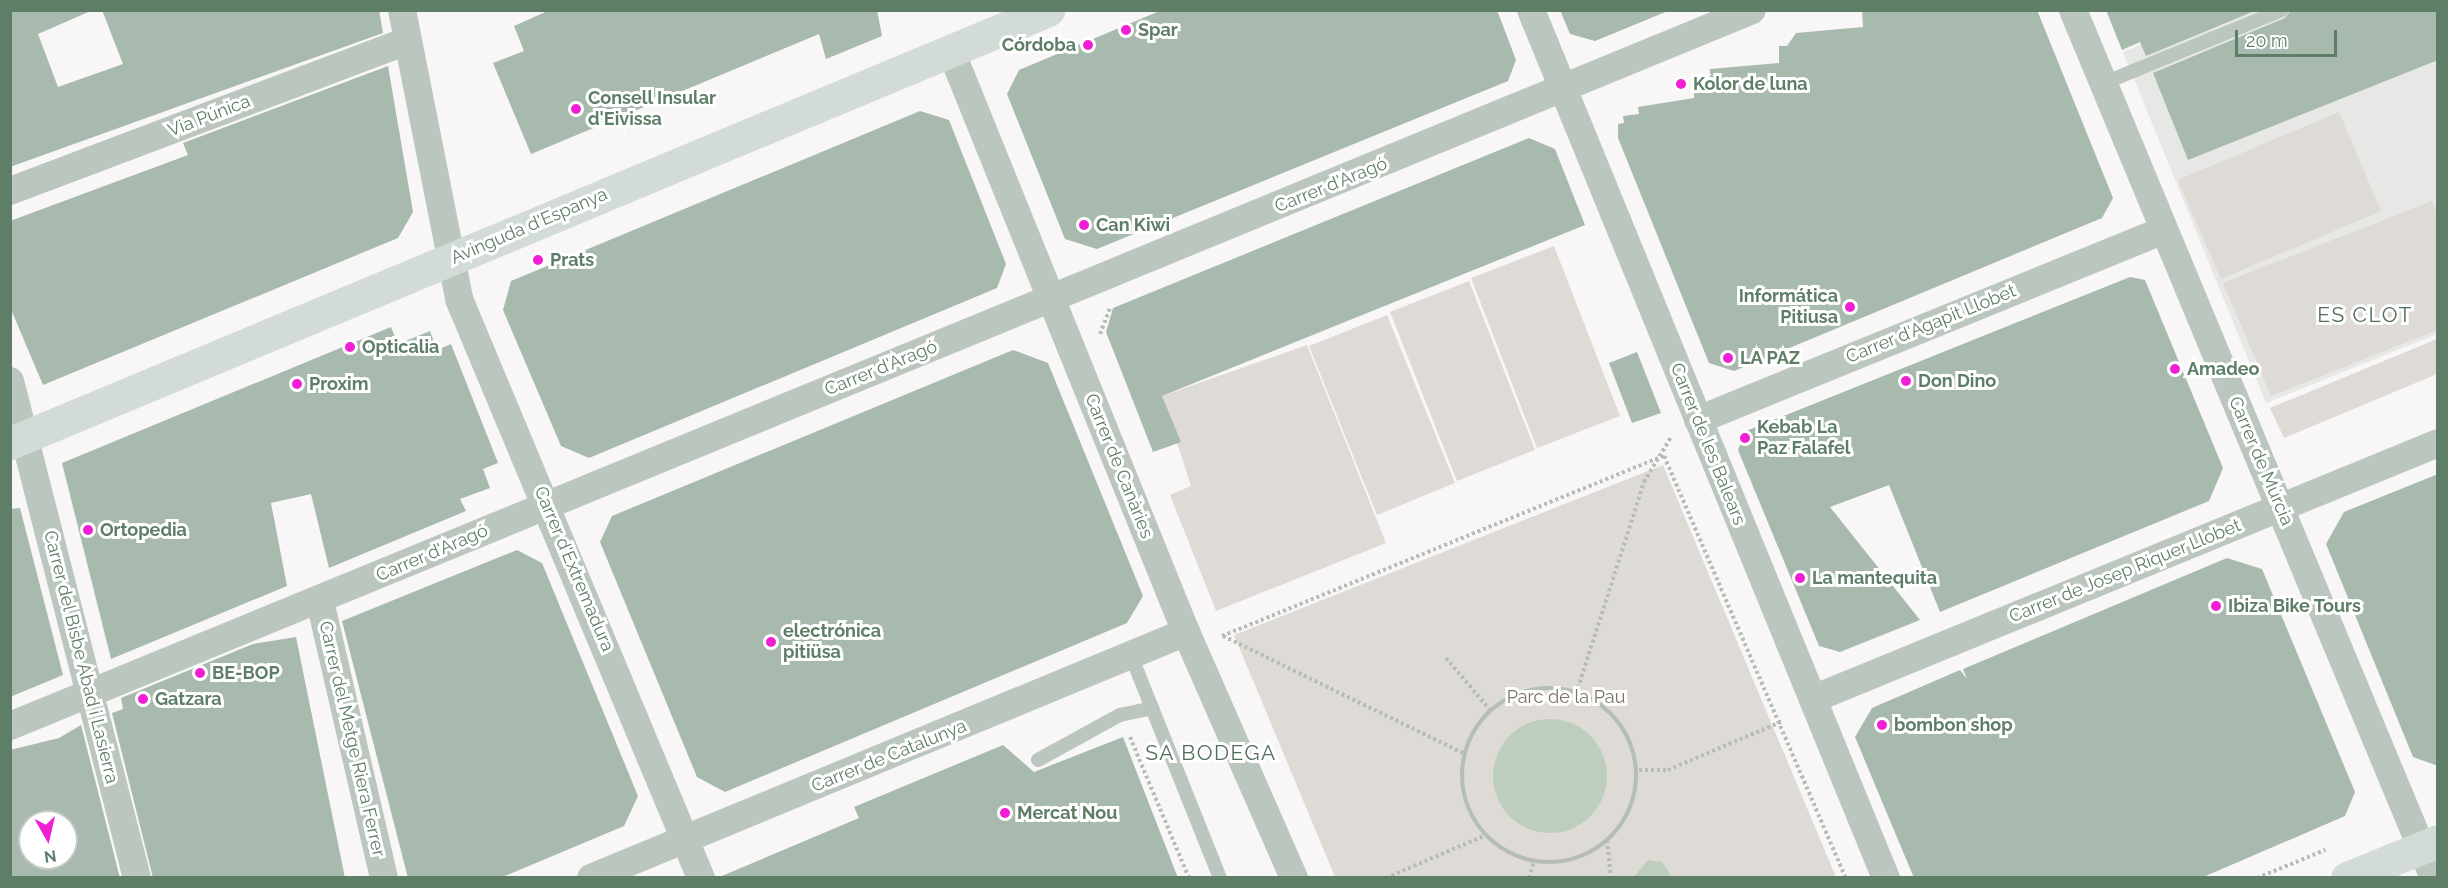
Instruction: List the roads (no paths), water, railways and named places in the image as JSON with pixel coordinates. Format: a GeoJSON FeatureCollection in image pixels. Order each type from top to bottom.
{"type":"FeatureCollection","features":[{"type":"Feature","properties":{"kind":"street","name":"Carrer d'Extremadura"},"geometry":{"type":"LineString","coordinates":[[402,10],[448,260],[464,315],[547,504],[701,878]]}},
{"type":"Feature","properties":{"kind":"street","name":"Avinguda d'Espanya"},"geometry":{"type":"LineString","coordinates":[[18,440],[1048,10]]}},
{"type":"Feature","properties":{"kind":"street","name":"Carrer de les Balears"},"geometry":{"type":"LineString","coordinates":[[1531,10],[1686,425],[1813,699],[1886,878]]}},
{"type":"Feature","properties":{"kind":"street","name":"Carrer d'Aragó"},"geometry":{"type":"LineString","coordinates":[[10,726],[320,601],[547,504],[1562,91],[1752,10]]}},
{"type":"Feature","properties":{"kind":"street","name":"Carrer de Múrcia"},"geometry":{"type":"LineString","coordinates":[[2073,10],[2280,507],[2430,844],[2434,878]]}},
{"type":"Feature","properties":{"kind":"street","name":"Via Púnica"},"geometry":{"type":"LineString","coordinates":[[10,191],[408,41]]}},
{"type":"Feature","properties":{"kind":"street","name":"Carrer de Canàries"},"geometry":{"type":"LineString","coordinates":[[951,51],[1186,632],[1294,878]]}},
{"type":"Feature","properties":{"kind":"street","name":"Carrer d'Agapit Llobet"},"geometry":{"type":"LineString","coordinates":[[1686,425],[2164,230]]}},
{"type":"Feature","properties":{"kind":"street","name":"Carrer del Bisbe Abad i Lasierra"},"geometry":{"type":"LineString","coordinates":[[10,381],[18,440],[90,693],[137,878]]}},
{"type":"Feature","properties":{"kind":"street","name":"Carrer de Josep Riquer Llobet"},"geometry":{"type":"LineString","coordinates":[[1813,699],[2438,443]]}},
{"type":"Feature","properties":{"kind":"street","name":"Carrer del Metge Riera Ferrer"},"geometry":{"type":"LineString","coordinates":[[320,601],[384,878]]}},
{"type":"Feature","properties":{"kind":"street","name":"Carrer de Catalunya"},"geometry":{"type":"LineString","coordinates":[[591,878],[1132,658],[1186,632]]}},
{"type":"Feature","properties":{"kind":"street"},"geometry":{"type":"LineString","coordinates":[[2347,878],[2430,844]]}},
{"type":"Feature","properties":{"kind":"lane"},"geometry":{"type":"LineString","coordinates":[[2104,83],[2282,10]]}},
{"type":"Feature","properties":{"kind":"lane"},"geometry":{"type":"LineString","coordinates":[[1132,658],[1220,878]]}},
{"type":"Feature","properties":{"kind":"lane"},"geometry":{"type":"LineString","coordinates":[[1038,760],[1120,716],[1152,708]]}},
{"type":"Feature","properties":{"kind":"place","name":"Spar"},"geometry":{"type":"Point","coordinates":[1126,30]}},
{"type":"Feature","properties":{"kind":"place","name":"Córdoba"},"geometry":{"type":"Point","coordinates":[1088,45]}},
{"type":"Feature","properties":{"kind":"place","name":"Kolor de luna"},"geometry":{"type":"Point","coordinates":[1681,84]}},
{"type":"Feature","properties":{"kind":"place","name":"Consell Insular d'Eivissa"},"geometry":{"type":"Point","coordinates":[576,109]}},
{"type":"Feature","properties":{"kind":"place","name":"Can Kiwi"},"geometry":{"type":"Point","coordinates":[1084,225]}},
{"type":"Feature","properties":{"kind":"place","name":"Prats"},"geometry":{"type":"Point","coordinates":[538,260]}},
{"type":"Feature","properties":{"kind":"place","name":"Informática Pitiusa"},"geometry":{"type":"Point","coordinates":[1850,307]}},
{"type":"Feature","properties":{"kind":"place","name":"Opticalia"},"geometry":{"type":"Point","coordinates":[350,347]}},
{"type":"Feature","properties":{"kind":"place","name":"LA PAZ"},"geometry":{"type":"Point","coordinates":[1728,358]}},
{"type":"Feature","properties":{"kind":"place","name":"Amadeo"},"geometry":{"type":"Point","coordinates":[2175,369]}},
{"type":"Feature","properties":{"kind":"place","name":"Don Dino"},"geometry":{"type":"Point","coordinates":[1906,381]}},
{"type":"Feature","properties":{"kind":"place","name":"Proxim"},"geometry":{"type":"Point","coordinates":[297,384]}},
{"type":"Feature","properties":{"kind":"place","name":"Kebab La Paz Falafel"},"geometry":{"type":"Point","coordinates":[1745,438]}},
{"type":"Feature","properties":{"kind":"place","name":"Ortopedia"},"geometry":{"type":"Point","coordinates":[88,530]}},
{"type":"Feature","properties":{"kind":"place","name":"La mantequita"},"geometry":{"type":"Point","coordinates":[1800,578]}},
{"type":"Feature","properties":{"kind":"place","name":"Ibiza Bike Tours"},"geometry":{"type":"Point","coordinates":[2216,606]}},
{"type":"Feature","properties":{"kind":"place","name":"electrónica pitiüsa"},"geometry":{"type":"Point","coordinates":[771,642]}},
{"type":"Feature","properties":{"kind":"place","name":"BE-BOP"},"geometry":{"type":"Point","coordinates":[200,673]}},
{"type":"Feature","properties":{"kind":"place","name":"Gatzara"},"geometry":{"type":"Point","coordinates":[143,699]}},
{"type":"Feature","properties":{"kind":"place","name":"bombon shop"},"geometry":{"type":"Point","coordinates":[1882,725]}},
{"type":"Feature","properties":{"kind":"place","name":"Mercat Nou"},"geometry":{"type":"Point","coordinates":[1005,813]}},
{"type":"Feature","properties":{"kind":"district","name":"ES CLOT"},"geometry":{"type":"Point","coordinates":[2365,315]}},
{"type":"Feature","properties":{"kind":"district","name":"SA BODEGA"},"geometry":{"type":"Point","coordinates":[1211,753]}},
{"type":"Feature","properties":{"kind":"park label","name":"Parc de la Pau"},"geometry":{"type":"Point","coordinates":[1566,697]}}]}
